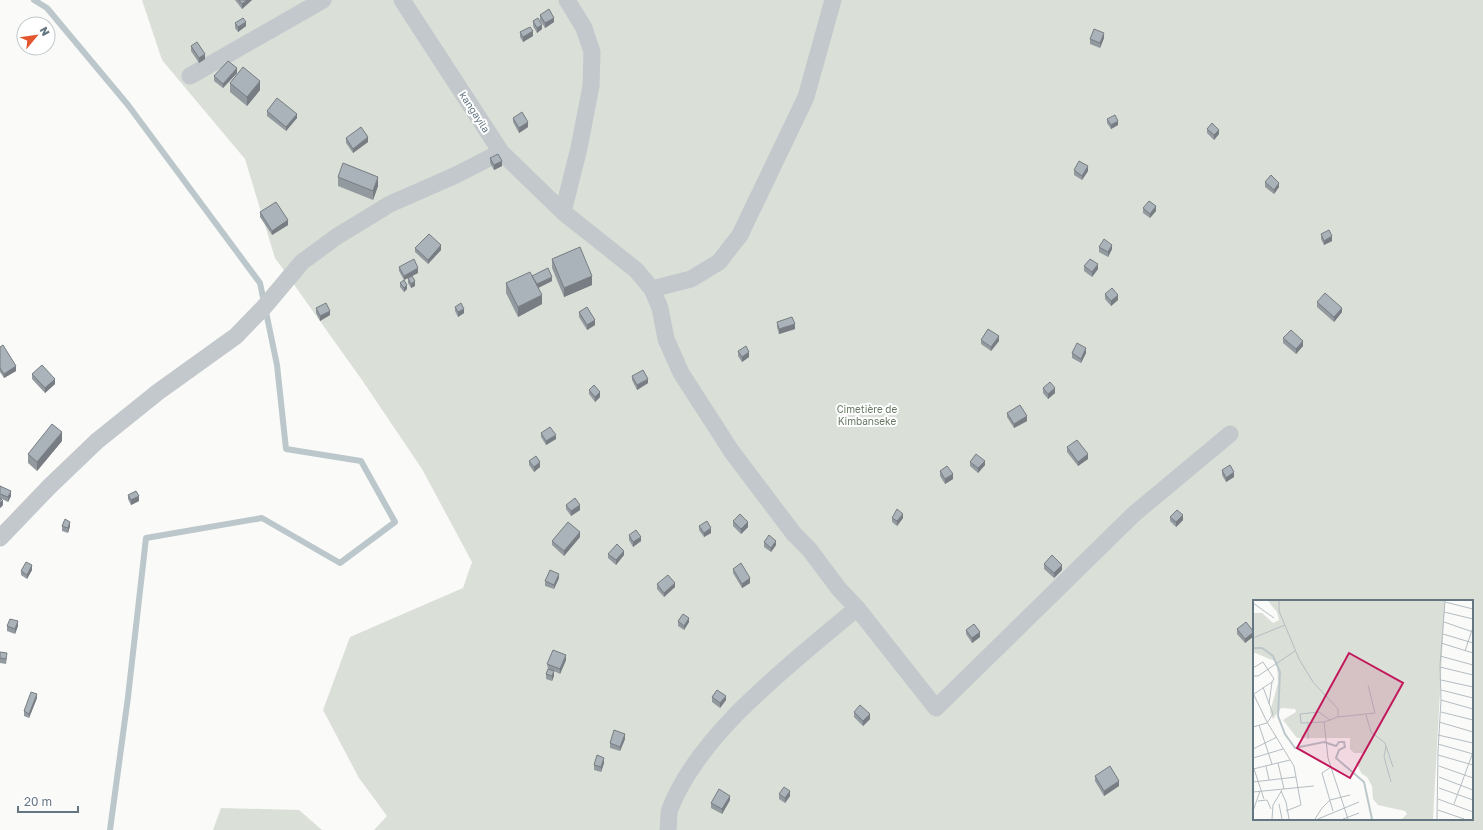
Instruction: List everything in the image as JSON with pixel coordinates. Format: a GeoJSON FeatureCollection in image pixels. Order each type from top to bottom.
{"type":"FeatureCollection","features":[{"type":"Feature","properties":{"kind":"street"},"geometry":{"type":"LineString","coordinates":[[190,76],[323,0]]}},
{"type":"Feature","properties":{"kind":"street","name":"kangayila"},"geometry":{"type":"LineString","coordinates":[[402,0],[501,152],[563,212],[636,270],[652,289],[660,308],[666,339],[681,373],[732,452],[794,534],[809,549],[839,589],[858,608],[936,708],[1134,514],[1230,434]]}},
{"type":"Feature","properties":{"kind":"street"},"geometry":{"type":"LineString","coordinates":[[563,212],[579,148],[591,86],[592,52],[584,28],[567,0]]}},
{"type":"Feature","properties":{"kind":"street"},"geometry":{"type":"LineString","coordinates":[[652,289],[691,279],[719,262],[740,235],[806,97],[833,0]]}},
{"type":"Feature","properties":{"kind":"street"},"geometry":{"type":"LineString","coordinates":[[1,535],[97,441],[158,392],[236,336],[265,306],[302,262],[336,237],[390,204],[456,175],[501,152]]}},
{"type":"Feature","properties":{"kind":"street"},"geometry":{"type":"LineString","coordinates":[[668,830],[670,810],[684,782],[707,748],[747,703],[858,608]]}},
{"type":"Feature","properties":{"kind":"green space","name":"Cimetière de Kimbanseke"},"geometry":{"type":"Polygon","coordinates":[[[142,0],[1483,0],[1483,830],[374,830],[387,816],[359,778],[323,710],[350,637],[463,588],[472,562],[422,469],[362,380],[275,258],[245,159],[162,60],[142,0]]]}},
{"type":"Feature","properties":{"kind":"green space"},"geometry":{"type":"Polygon","coordinates":[[[221,808],[299,810],[322,830],[213,830],[221,808]]]}},
{"type":"Feature","properties":{"kind":"building"},"geometry":{"type":"Polygon","coordinates":[[[239,0],[247,0],[242,4],[239,0]]]}},
{"type":"Feature","properties":{"kind":"building"},"geometry":{"type":"Polygon","coordinates":[[[549,9],[554,18],[545,23],[540,15],[549,9]]]}},
{"type":"Feature","properties":{"kind":"building"},"geometry":{"type":"Polygon","coordinates":[[[243,18],[246,22],[238,27],[235,23],[243,18]]]}},
{"type":"Feature","properties":{"kind":"building"},"geometry":{"type":"Polygon","coordinates":[[[538,18],[542,25],[537,28],[533,21],[538,18]]]}},
{"type":"Feature","properties":{"kind":"building"},"geometry":{"type":"Polygon","coordinates":[[[530,27],[533,31],[523,37],[520,32],[530,27]]]}},
{"type":"Feature","properties":{"kind":"building"},"geometry":{"type":"Polygon","coordinates":[[[1094,29],[1104,33],[1100,43],[1090,39],[1094,29]]]}},
{"type":"Feature","properties":{"kind":"building"},"geometry":{"type":"Polygon","coordinates":[[[197,42],[205,54],[199,58],[191,46],[197,42]]]}},
{"type":"Feature","properties":{"kind":"building"},"geometry":{"type":"Polygon","coordinates":[[[228,61],[237,68],[223,84],[214,76],[228,61]]]}},
{"type":"Feature","properties":{"kind":"building"},"geometry":{"type":"Polygon","coordinates":[[[243,67],[260,81],[247,97],[230,83],[243,67]]]}},
{"type":"Feature","properties":{"kind":"building"},"geometry":{"type":"Polygon","coordinates":[[[277,98],[297,114],[286,127],[267,111],[277,98]]]}},
{"type":"Feature","properties":{"kind":"building"},"geometry":{"type":"Polygon","coordinates":[[[522,112],[528,122],[519,128],[513,118],[522,112]]]}},
{"type":"Feature","properties":{"kind":"building"},"geometry":{"type":"Polygon","coordinates":[[[1115,115],[1118,121],[1111,125],[1107,119],[1115,115]]]}},
{"type":"Feature","properties":{"kind":"building"},"geometry":{"type":"Polygon","coordinates":[[[1212,123],[1219,130],[1214,135],[1207,129],[1212,123]]]}},
{"type":"Feature","properties":{"kind":"building"},"geometry":{"type":"Polygon","coordinates":[[[361,127],[368,137],[353,149],[346,138],[361,127]]]}},
{"type":"Feature","properties":{"kind":"building"},"geometry":{"type":"Polygon","coordinates":[[[498,154],[502,161],[494,165],[490,158],[498,154]]]}},
{"type":"Feature","properties":{"kind":"building"},"geometry":{"type":"Polygon","coordinates":[[[1079,161],[1088,166],[1082,176],[1074,170],[1079,161]]]}},
{"type":"Feature","properties":{"kind":"building"},"geometry":{"type":"Polygon","coordinates":[[[343,163],[378,177],[373,191],[338,177],[343,163]]]}},
{"type":"Feature","properties":{"kind":"building"},"geometry":{"type":"Polygon","coordinates":[[[1271,175],[1279,183],[1274,190],[1265,182],[1271,175]]]}},
{"type":"Feature","properties":{"kind":"building"},"geometry":{"type":"Polygon","coordinates":[[[1149,201],[1156,206],[1150,214],[1143,208],[1149,201]]]}},
{"type":"Feature","properties":{"kind":"building"},"geometry":{"type":"Polygon","coordinates":[[[276,202],[288,220],[272,231],[260,212],[276,202]]]}},
{"type":"Feature","properties":{"kind":"building"},"geometry":{"type":"Polygon","coordinates":[[[1329,230],[1332,236],[1324,241],[1321,234],[1329,230]]]}},
{"type":"Feature","properties":{"kind":"building"},"geometry":{"type":"Polygon","coordinates":[[[429,234],[441,245],[428,260],[415,248],[429,234]]]}},
{"type":"Feature","properties":{"kind":"building"},"geometry":{"type":"Polygon","coordinates":[[[1104,239],[1112,245],[1108,252],[1099,247],[1104,239]]]}},
{"type":"Feature","properties":{"kind":"building"},"geometry":{"type":"Polygon","coordinates":[[[580,247],[592,276],[564,288],[552,259],[580,247]]]}},
{"type":"Feature","properties":{"kind":"building"},"geometry":{"type":"Polygon","coordinates":[[[414,259],[418,268],[404,276],[399,267],[414,259]]]}},
{"type":"Feature","properties":{"kind":"building"},"geometry":{"type":"Polygon","coordinates":[[[1090,259],[1098,264],[1092,272],[1084,266],[1090,259]]]}},
{"type":"Feature","properties":{"kind":"building"},"geometry":{"type":"Polygon","coordinates":[[[548,268],[552,277],[537,284],[532,276],[548,268]]]}},
{"type":"Feature","properties":{"kind":"building"},"geometry":{"type":"Polygon","coordinates":[[[530,272],[542,295],[518,307],[506,283],[530,272]]]}},
{"type":"Feature","properties":{"kind":"building"},"geometry":{"type":"Polygon","coordinates":[[[412,276],[415,281],[411,284],[408,278],[412,276]]]}},
{"type":"Feature","properties":{"kind":"building"},"geometry":{"type":"Polygon","coordinates":[[[404,280],[407,285],[404,288],[400,283],[404,280]]]}},
{"type":"Feature","properties":{"kind":"building"},"geometry":{"type":"Polygon","coordinates":[[[1112,288],[1118,295],[1111,301],[1105,294],[1112,288]]]}},
{"type":"Feature","properties":{"kind":"building"},"geometry":{"type":"Polygon","coordinates":[[[1325,293],[1342,308],[1334,317],[1317,302],[1325,293]]]}},
{"type":"Feature","properties":{"kind":"building"},"geometry":{"type":"Polygon","coordinates":[[[326,303],[330,311],[320,316],[316,308],[326,303]]]}},
{"type":"Feature","properties":{"kind":"building"},"geometry":{"type":"Polygon","coordinates":[[[461,303],[464,309],[458,312],[455,307],[461,303]]]}},
{"type":"Feature","properties":{"kind":"building"},"geometry":{"type":"Polygon","coordinates":[[[587,307],[595,320],[587,325],[579,312],[587,307]]]}},
{"type":"Feature","properties":{"kind":"building"},"geometry":{"type":"Polygon","coordinates":[[[792,317],[795,324],[779,329],[777,322],[792,317]]]}},
{"type":"Feature","properties":{"kind":"building"},"geometry":{"type":"Polygon","coordinates":[[[988,329],[999,336],[991,347],[981,340],[988,329]]]}},
{"type":"Feature","properties":{"kind":"building"},"geometry":{"type":"Polygon","coordinates":[[[1291,330],[1303,341],[1296,349],[1283,338],[1291,330]]]}},
{"type":"Feature","properties":{"kind":"building"},"geometry":{"type":"Polygon","coordinates":[[[1077,343],[1086,348],[1081,359],[1072,353],[1077,343]]]}},
{"type":"Feature","properties":{"kind":"building"},"geometry":{"type":"Polygon","coordinates":[[[3,345],[16,366],[4,374],[0,368],[0,347],[3,345]]]}},
{"type":"Feature","properties":{"kind":"building"},"geometry":{"type":"Polygon","coordinates":[[[746,346],[749,352],[742,357],[738,351],[746,346]]]}},
{"type":"Feature","properties":{"kind":"building"},"geometry":{"type":"Polygon","coordinates":[[[42,365],[55,379],[45,388],[32,374],[42,365]]]}},
{"type":"Feature","properties":{"kind":"building"},"geometry":{"type":"Polygon","coordinates":[[[643,370],[648,379],[637,385],[632,376],[643,370]]]}},
{"type":"Feature","properties":{"kind":"building"},"geometry":{"type":"Polygon","coordinates":[[[1050,382],[1055,388],[1048,394],[1043,388],[1050,382]]]}},
{"type":"Feature","properties":{"kind":"building"},"geometry":{"type":"Polygon","coordinates":[[[594,385],[600,392],[595,397],[589,390],[594,385]]]}},
{"type":"Feature","properties":{"kind":"building"},"geometry":{"type":"Polygon","coordinates":[[[1020,405],[1027,416],[1014,424],[1007,413],[1020,405]]]}},
{"type":"Feature","properties":{"kind":"building"},"geometry":{"type":"Polygon","coordinates":[[[52,424],[62,432],[37,462],[28,454],[52,424]]]}},
{"type":"Feature","properties":{"kind":"building"},"geometry":{"type":"Polygon","coordinates":[[[550,427],[556,435],[546,441],[541,433],[550,427]]]}},
{"type":"Feature","properties":{"kind":"building"},"geometry":{"type":"Polygon","coordinates":[[[1077,440],[1088,454],[1078,462],[1067,447],[1077,440]]]}},
{"type":"Feature","properties":{"kind":"building"},"geometry":{"type":"Polygon","coordinates":[[[976,454],[985,461],[978,468],[970,462],[976,454]]]}},
{"type":"Feature","properties":{"kind":"building"},"geometry":{"type":"Polygon","coordinates":[[[536,456],[540,462],[534,467],[529,461],[536,456]]]}},
{"type":"Feature","properties":{"kind":"building"},"geometry":{"type":"Polygon","coordinates":[[[1230,465],[1234,472],[1226,478],[1222,470],[1230,465]]]}},
{"type":"Feature","properties":{"kind":"building"},"geometry":{"type":"Polygon","coordinates":[[[947,466],[953,474],[945,479],[940,471],[947,466]]]}},
{"type":"Feature","properties":{"kind":"building"},"geometry":{"type":"Polygon","coordinates":[[[0,486],[11,491],[8,497],[0,494],[0,486]]]}},
{"type":"Feature","properties":{"kind":"building"},"geometry":{"type":"Polygon","coordinates":[[[136,491],[139,496],[131,500],[128,495],[136,491]]]}},
{"type":"Feature","properties":{"kind":"building"},"geometry":{"type":"Polygon","coordinates":[[[575,498],[580,505],[571,511],[566,505],[575,498]]]}},
{"type":"Feature","properties":{"kind":"building"},"geometry":{"type":"Polygon","coordinates":[[[897,509],[903,514],[897,521],[892,518],[897,509]]]}},
{"type":"Feature","properties":{"kind":"building"},"geometry":{"type":"Polygon","coordinates":[[[1177,510],[1183,515],[1176,522],[1170,517],[1177,510]]]}},
{"type":"Feature","properties":{"kind":"building"},"geometry":{"type":"Polygon","coordinates":[[[740,514],[748,522],[741,529],[733,521],[740,514]]]}},
{"type":"Feature","properties":{"kind":"building"},"geometry":{"type":"Polygon","coordinates":[[[65,519],[70,522],[68,528],[62,526],[65,519]]]}},
{"type":"Feature","properties":{"kind":"building"},"geometry":{"type":"Polygon","coordinates":[[[707,521],[711,528],[704,533],[699,526],[707,521]]]}},
{"type":"Feature","properties":{"kind":"building"},"geometry":{"type":"Polygon","coordinates":[[[568,522],[580,532],[564,551],[552,541],[568,522]]]}},
{"type":"Feature","properties":{"kind":"building"},"geometry":{"type":"Polygon","coordinates":[[[636,530],[641,537],[633,542],[629,535],[636,530]]]}},
{"type":"Feature","properties":{"kind":"building"},"geometry":{"type":"Polygon","coordinates":[[[769,535],[776,541],[771,548],[764,542],[769,535]]]}},
{"type":"Feature","properties":{"kind":"building"},"geometry":{"type":"Polygon","coordinates":[[[617,544],[624,551],[616,560],[608,554],[617,544]]]}},
{"type":"Feature","properties":{"kind":"building"},"geometry":{"type":"Polygon","coordinates":[[[1052,555],[1062,565],[1054,573],[1044,564],[1052,555]]]}},
{"type":"Feature","properties":{"kind":"building"},"geometry":{"type":"Polygon","coordinates":[[[26,562],[32,565],[27,575],[21,571],[26,562]]]}},
{"type":"Feature","properties":{"kind":"building"},"geometry":{"type":"Polygon","coordinates":[[[741,563],[750,578],[742,584],[733,569],[741,563]]]}},
{"type":"Feature","properties":{"kind":"building"},"geometry":{"type":"Polygon","coordinates":[[[550,570],[559,574],[554,585],[545,581],[550,570]]]}},
{"type":"Feature","properties":{"kind":"building"},"geometry":{"type":"Polygon","coordinates":[[[668,575],[675,583],[664,593],[657,584],[668,575]]]}},
{"type":"Feature","properties":{"kind":"building"},"geometry":{"type":"Polygon","coordinates":[[[683,614],[689,618],[684,626],[678,621],[683,614]]]}},
{"type":"Feature","properties":{"kind":"building"},"geometry":{"type":"Polygon","coordinates":[[[10,619],[18,621],[15,629],[7,626],[10,619]]]}},
{"type":"Feature","properties":{"kind":"building"},"geometry":{"type":"Polygon","coordinates":[[[1246,622],[1253,633],[1245,639],[1237,629],[1246,622]]]}},
{"type":"Feature","properties":{"kind":"building"},"geometry":{"type":"Polygon","coordinates":[[[974,624],[980,632],[972,638],[966,630],[974,624]]]}},
{"type":"Feature","properties":{"kind":"building"},"geometry":{"type":"Polygon","coordinates":[[[553,650],[566,655],[560,669],[547,664],[553,650]]]}},
{"type":"Feature","properties":{"kind":"building"},"geometry":{"type":"Polygon","coordinates":[[[0,652],[7,653],[6,659],[0,658],[0,652]]]}},
{"type":"Feature","properties":{"kind":"building"},"geometry":{"type":"Polygon","coordinates":[[[548,669],[554,671],[552,676],[546,674],[548,669]]]}},
{"type":"Feature","properties":{"kind":"building"},"geometry":{"type":"Polygon","coordinates":[[[717,690],[726,696],[720,703],[712,697],[717,690]]]}},
{"type":"Feature","properties":{"kind":"building"},"geometry":{"type":"Polygon","coordinates":[[[31,692],[37,694],[29,714],[24,711],[31,692]]]}},
{"type":"Feature","properties":{"kind":"building"},"geometry":{"type":"Polygon","coordinates":[[[860,705],[870,714],[863,721],[854,712],[860,705]]]}},
{"type":"Feature","properties":{"kind":"building"},"geometry":{"type":"Polygon","coordinates":[[[614,730],[625,734],[620,747],[610,743],[614,730]]]}},
{"type":"Feature","properties":{"kind":"building"},"geometry":{"type":"Polygon","coordinates":[[[597,755],[604,758],[601,767],[594,765],[597,755]]]}},
{"type":"Feature","properties":{"kind":"building"},"geometry":{"type":"Polygon","coordinates":[[[1110,766],[1119,781],[1104,791],[1095,776],[1110,766]]]}},
{"type":"Feature","properties":{"kind":"building"},"geometry":{"type":"Polygon","coordinates":[[[784,787],[790,791],[785,798],[779,794],[784,787]]]}},
{"type":"Feature","properties":{"kind":"building"},"geometry":{"type":"Polygon","coordinates":[[[719,789],[730,796],[722,809],[711,803],[719,789]]]}},
{"type":"Feature","properties":{"kind":"waterway"},"geometry":{"type":"LineString","coordinates":[[34,0],[47,8],[128,105],[260,283],[277,365],[286,449],[361,461],[395,522],[340,563],[262,518],[146,538],[128,697],[110,830]]}}]}
